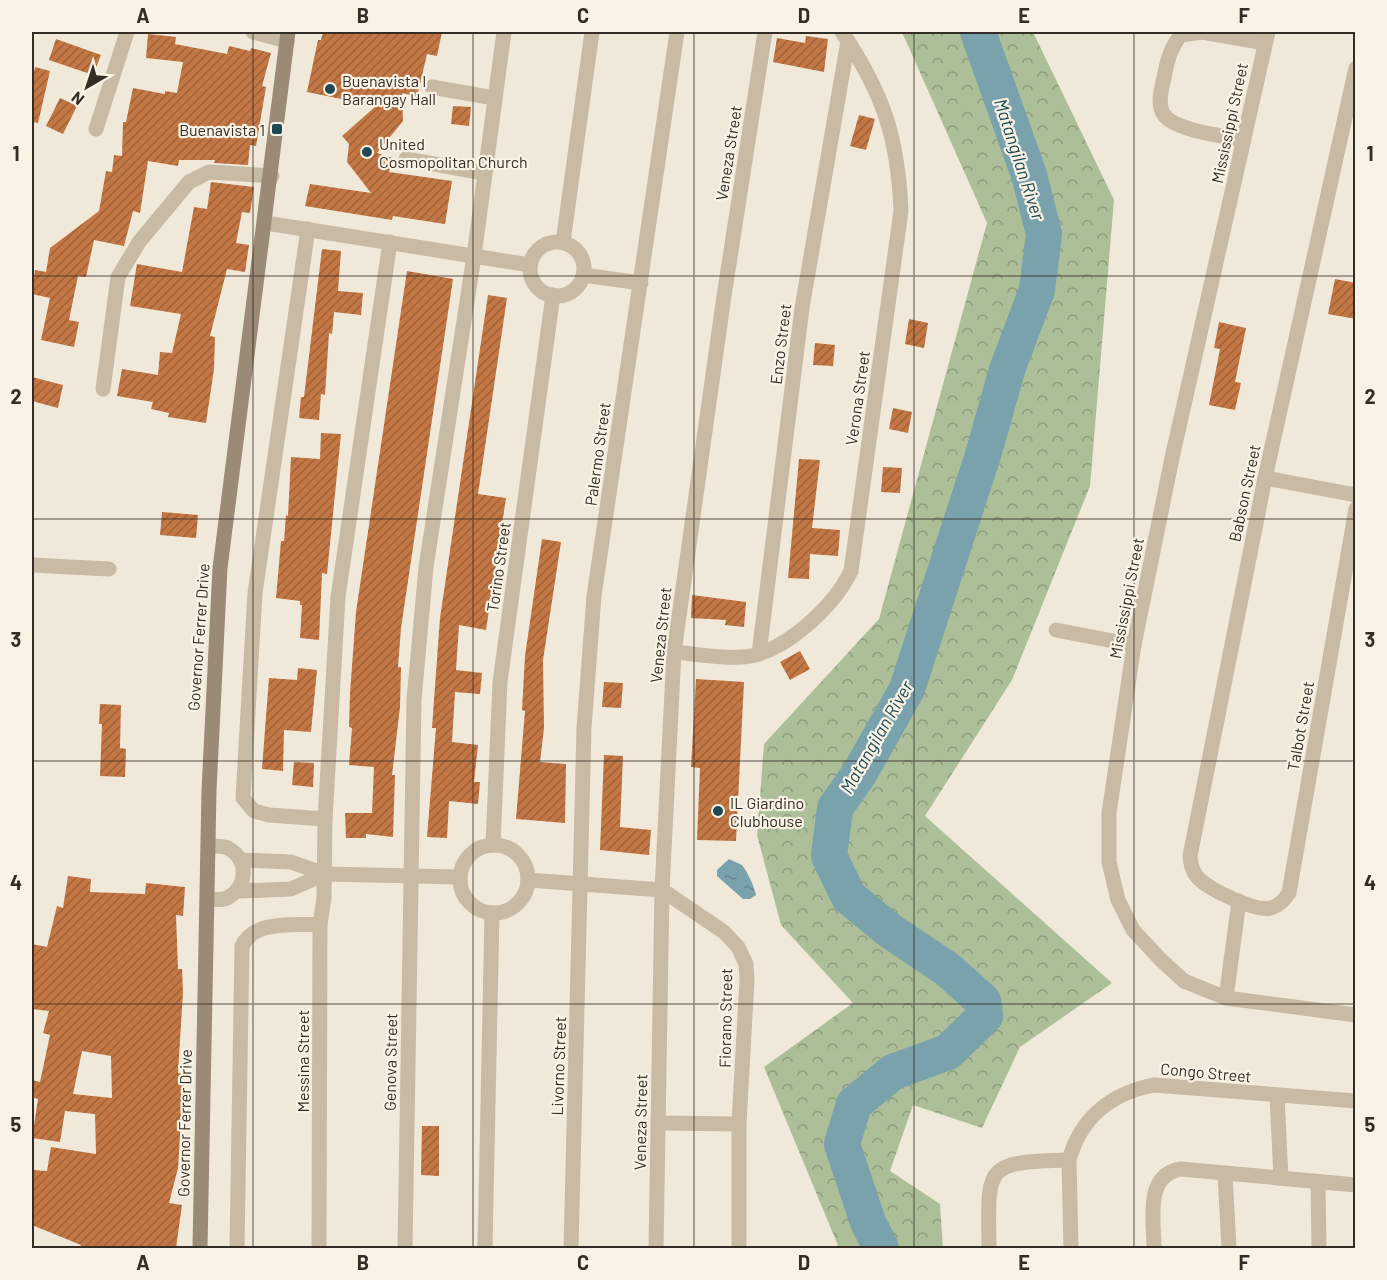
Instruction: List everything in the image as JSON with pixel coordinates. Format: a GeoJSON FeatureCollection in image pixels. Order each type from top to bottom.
{"type":"FeatureCollection","features":[{"type":"Feature","properties":{"kind":"main road","name":"Governor Ferrer Drive"},"geometry":{"type":"LineString","coordinates":[[200,1248],[212,699],[220,568],[266,223],[288,36]]}},
{"type":"Feature","properties":{"kind":"street"},"geometry":{"type":"LineString","coordinates":[[96,129],[127,32]]}},
{"type":"Feature","properties":{"kind":"street"},"geometry":{"type":"LineString","coordinates":[[253,32],[288,36]]}},
{"type":"Feature","properties":{"kind":"street","name":"Genova Street"},"geometry":{"type":"LineString","coordinates":[[405,1248],[414,700],[426,567],[474,256],[504,32]]}},
{"type":"Feature","properties":{"kind":"street"},"geometry":{"type":"LineString","coordinates":[[562,242],[592,32]]}},
{"type":"Feature","properties":{"kind":"street","name":"Palermo Street"},"geometry":{"type":"LineString","coordinates":[[581,884],[584,728],[594,596],[677,32]]}},
{"type":"Feature","properties":{"kind":"street","name":"Veneza Street"},"geometry":{"type":"LineString","coordinates":[[656,1248],[662,890],[674,652],[726,284],[765,32]]}},
{"type":"Feature","properties":{"kind":"street"},"geometry":{"type":"LineString","coordinates":[[1244,140],[1174,123],[1164,115],[1160,104],[1161,89],[1168,57],[1181,35],[1202,32],[1266,37]]}},
{"type":"Feature","properties":{"kind":"street","name":"Verona Street"},"geometry":{"type":"LineString","coordinates":[[674,652],[729,657],[759,654],[778,646],[813,619],[841,587],[851,571],[901,211],[899,168],[891,128],[876,92],[845,36]]}},
{"type":"Feature","properties":{"kind":"street","name":"Enzo Street"},"geometry":{"type":"LineString","coordinates":[[759,654],[802,308],[845,36]]}},
{"type":"Feature","properties":{"kind":"street","name":"Mississippi Street"},"geometry":{"type":"LineString","coordinates":[[1266,37],[1172,458],[1134,645],[1108,813],[1109,862],[1118,900],[1133,930],[1184,981],[1226,998],[1356,1015]]}},
{"type":"Feature","properties":{"kind":"street","name":"Babson Street"},"geometry":{"type":"LineString","coordinates":[[1239,901],[1198,878],[1191,868],[1190,856],[1265,478],[1356,68]]}},
{"type":"Feature","properties":{"kind":"street"},"geometry":{"type":"LineString","coordinates":[[432,87],[494,98]]}},
{"type":"Feature","properties":{"kind":"street"},"geometry":{"type":"LineString","coordinates":[[406,159],[484,173]]}},
{"type":"Feature","properties":{"kind":"street"},"geometry":{"type":"LineString","coordinates":[[104,388],[118,277],[139,242],[189,182],[209,172],[272,176]]}},
{"type":"Feature","properties":{"kind":"street"},"geometry":{"type":"LineString","coordinates":[[266,223],[530,265]]}},
{"type":"Feature","properties":{"kind":"street"},"geometry":{"type":"LineString","coordinates":[[308,229],[255,593],[243,798],[254,811],[269,815],[325,819]]}},
{"type":"Feature","properties":{"kind":"street","name":"Messina Street"},"geometry":{"type":"LineString","coordinates":[[319,1248],[320,924],[325,874],[325,819],[338,597],[390,242]]}},
{"type":"Feature","properties":{"kind":"street"},"geometry":{"type":"LineString","coordinates":[[562,242],[579,254],[583,275],[580,282],[569,293],[553,295],[535,285],[530,265],[541,247],[562,242]]}},
{"type":"Feature","properties":{"kind":"street"},"geometry":{"type":"LineString","coordinates":[[583,275],[640,283]]}},
{"type":"Feature","properties":{"kind":"street","name":"Torino Street"},"geometry":{"type":"LineString","coordinates":[[493,845],[500,682],[553,295]]}},
{"type":"Feature","properties":{"kind":"street"},"geometry":{"type":"LineString","coordinates":[[1265,478],[1356,495]]}},
{"type":"Feature","properties":{"kind":"street","name":"Talbot Street"},"geometry":{"type":"LineString","coordinates":[[1239,901],[1268,909],[1280,905],[1289,893],[1356,509]]}},
{"type":"Feature","properties":{"kind":"street"},"geometry":{"type":"LineString","coordinates":[[32,565],[109,569]]}},
{"type":"Feature","properties":{"kind":"street"},"geometry":{"type":"LineString","coordinates":[[1056,630],[1134,645]]}},
{"type":"Feature","properties":{"kind":"street"},"geometry":{"type":"LineString","coordinates":[[493,845],[506,847],[518,855],[525,866],[528,880],[525,893],[517,904],[506,911],[492,913],[479,910],[468,902],[461,890],[459,877],[463,864],[470,854],[481,847],[493,845]]}},
{"type":"Feature","properties":{"kind":"street"},"geometry":{"type":"LineString","coordinates":[[209,846],[227,847],[241,860],[244,876],[238,891]]}},
{"type":"Feature","properties":{"kind":"street"},"geometry":{"type":"LineString","coordinates":[[241,860],[291,862],[325,874],[459,877]]}},
{"type":"Feature","properties":{"kind":"street"},"geometry":{"type":"LineString","coordinates":[[208,899],[224,900],[238,891],[291,889],[325,874]]}},
{"type":"Feature","properties":{"kind":"street","name":"Fiorano Street"},"geometry":{"type":"LineString","coordinates":[[528,880],[662,890],[724,932],[738,947],[746,964],[739,1124],[739,1248]]}},
{"type":"Feature","properties":{"kind":"street","name":"Livorno Street"},"geometry":{"type":"LineString","coordinates":[[571,1248],[581,884]]}},
{"type":"Feature","properties":{"kind":"street"},"geometry":{"type":"LineString","coordinates":[[1226,998],[1239,901]]}},
{"type":"Feature","properties":{"kind":"street"},"geometry":{"type":"LineString","coordinates":[[485,1248],[492,913]]}},
{"type":"Feature","properties":{"kind":"street"},"geometry":{"type":"LineString","coordinates":[[237,1248],[242,946],[246,938],[261,928],[320,924]]}},
{"type":"Feature","properties":{"kind":"street","name":"Congo Street"},"geometry":{"type":"LineString","coordinates":[[1071,1248],[1069,1160],[1083,1129],[1097,1113],[1131,1090],[1154,1085],[1356,1101]]}},
{"type":"Feature","properties":{"kind":"street"},"geometry":{"type":"LineString","coordinates":[[1277,1096],[1281,1178]]}},
{"type":"Feature","properties":{"kind":"street"},"geometry":{"type":"LineString","coordinates":[[658,1123],[739,1124]]}},
{"type":"Feature","properties":{"kind":"street"},"geometry":{"type":"LineString","coordinates":[[989,1248],[988,1194],[997,1173],[1006,1165],[1021,1161],[1069,1160]]}},
{"type":"Feature","properties":{"kind":"street"},"geometry":{"type":"LineString","coordinates":[[1154,1248],[1153,1194],[1162,1176],[1170,1171],[1181,1169],[1356,1185]]}},
{"type":"Feature","properties":{"kind":"street"},"geometry":{"type":"LineString","coordinates":[[1225,1174],[1229,1248]]}},
{"type":"Feature","properties":{"kind":"street"},"geometry":{"type":"LineString","coordinates":[[1318,1182],[1319,1248]]}},
{"type":"Feature","properties":{"kind":"green space"},"geometry":{"type":"Polygon","coordinates":[[[902,32],[1033,32],[1114,200],[1090,486],[1012,680],[925,816],[1112,983],[1020,1047],[982,1128],[913,1105],[890,1171],[940,1204],[943,1248],[839,1248],[764,1067],[853,1003],[781,925],[757,835],[764,744],[879,619],[987,223],[902,32]]]}},
{"type":"Feature","properties":{"kind":"water"},"geometry":{"type":"Polygon","coordinates":[[[729,859],[742,865],[749,876],[756,895],[750,899],[743,899],[717,876],[717,870],[729,859]]]}},
{"type":"Feature","properties":{"kind":"building"},"geometry":{"type":"Polygon","coordinates":[[[323,32],[442,32],[437,56],[427,54],[417,97],[402,93],[403,121],[377,153],[392,158],[389,172],[452,181],[445,224],[393,216],[392,220],[305,206],[310,184],[371,193],[347,162],[349,144],[342,136],[376,106],[307,92],[318,40],[321,40],[323,32]]]}},
{"type":"Feature","properties":{"kind":"building"},"geometry":{"type":"Polygon","coordinates":[[[148,34],[176,37],[175,44],[227,54],[229,46],[271,53],[262,86],[266,87],[256,146],[250,145],[248,165],[214,163],[215,160],[179,160],[178,166],[148,161],[140,213],[133,211],[124,246],[94,240],[86,277],[78,276],[69,320],[79,322],[74,347],[41,340],[50,298],[32,294],[35,270],[46,272],[50,248],[99,211],[106,171],[112,172],[114,155],[122,156],[123,122],[126,122],[133,88],[165,94],[165,91],[177,93],[183,62],[146,58],[148,34]]]}},
{"type":"Feature","properties":{"kind":"building"},"geometry":{"type":"Polygon","coordinates":[[[806,36],[828,39],[824,72],[773,62],[777,38],[805,43],[806,36]]]}},
{"type":"Feature","properties":{"kind":"building"},"geometry":{"type":"Polygon","coordinates":[[[56,39],[101,55],[93,75],[49,60],[56,39]]]}},
{"type":"Feature","properties":{"kind":"building"},"geometry":{"type":"Polygon","coordinates":[[[35,67],[50,71],[38,123],[32,122],[32,82],[35,67]]]}},
{"type":"Feature","properties":{"kind":"building"},"geometry":{"type":"Polygon","coordinates":[[[60,98],[77,106],[63,134],[46,126],[60,98]]]}},
{"type":"Feature","properties":{"kind":"building"},"geometry":{"type":"Polygon","coordinates":[[[453,106],[471,107],[469,126],[451,124],[453,106]]]}},
{"type":"Feature","properties":{"kind":"building"},"geometry":{"type":"Polygon","coordinates":[[[859,115],[875,119],[866,150],[850,146],[859,115]]]}},
{"type":"Feature","properties":{"kind":"building"},"geometry":{"type":"Polygon","coordinates":[[[211,182],[254,187],[250,213],[242,212],[236,243],[249,245],[245,272],[227,269],[210,336],[215,337],[214,369],[206,423],[168,417],[169,413],[151,409],[153,402],[117,396],[122,369],[158,375],[160,352],[172,353],[181,314],[130,306],[137,264],[182,272],[194,207],[207,209],[211,182]]]}},
{"type":"Feature","properties":{"kind":"building"},"geometry":{"type":"Polygon","coordinates":[[[322,249],[341,251],[338,291],[363,293],[361,315],[334,312],[332,334],[329,333],[325,395],[321,394],[319,420],[299,418],[301,397],[304,397],[322,249]]]}},
{"type":"Feature","properties":{"kind":"building"},"geometry":{"type":"Polygon","coordinates":[[[407,271],[453,279],[401,628],[398,667],[401,667],[400,707],[392,775],[395,775],[393,837],[366,834],[366,838],[346,838],[345,813],[372,813],[374,767],[349,765],[352,728],[349,727],[350,693],[356,612],[407,271]]]}},
{"type":"Feature","properties":{"kind":"building"},"geometry":{"type":"Polygon","coordinates":[[[1335,279],[1356,283],[1356,319],[1328,314],[1335,279]]]}},
{"type":"Feature","properties":{"kind":"building"},"geometry":{"type":"Polygon","coordinates":[[[488,295],[507,298],[478,494],[506,498],[486,630],[459,625],[456,670],[482,673],[480,694],[455,692],[452,742],[478,745],[474,782],[480,782],[478,804],[449,801],[447,838],[427,837],[436,728],[432,728],[440,618],[488,295]]]}},
{"type":"Feature","properties":{"kind":"building"},"geometry":{"type":"Polygon","coordinates":[[[909,319],[928,323],[924,348],[905,344],[909,319]]]}},
{"type":"Feature","properties":{"kind":"building"},"geometry":{"type":"Polygon","coordinates":[[[1219,322],[1246,328],[1235,382],[1241,383],[1235,410],[1209,405],[1220,349],[1214,348],[1219,322]]]}},
{"type":"Feature","properties":{"kind":"building"},"geometry":{"type":"Polygon","coordinates":[[[815,343],[835,345],[833,366],[813,365],[815,343]]]}},
{"type":"Feature","properties":{"kind":"building"},"geometry":{"type":"Polygon","coordinates":[[[32,377],[63,385],[58,408],[32,401],[32,377]]]}},
{"type":"Feature","properties":{"kind":"building"},"geometry":{"type":"Polygon","coordinates":[[[893,408],[912,412],[908,433],[889,429],[893,408]]]}},
{"type":"Feature","properties":{"kind":"building"},"geometry":{"type":"Polygon","coordinates":[[[321,433],[341,434],[327,574],[322,573],[319,640],[300,638],[302,605],[300,601],[276,598],[281,541],[284,541],[286,515],[288,516],[291,457],[320,459],[321,433]]]}},
{"type":"Feature","properties":{"kind":"building"},"geometry":{"type":"Polygon","coordinates":[[[799,459],[820,460],[812,528],[840,530],[838,556],[810,554],[809,579],[788,578],[799,459]]]}},
{"type":"Feature","properties":{"kind":"building"},"geometry":{"type":"Polygon","coordinates":[[[883,467],[902,468],[900,493],[881,492],[883,467]]]}},
{"type":"Feature","properties":{"kind":"building"},"geometry":{"type":"Polygon","coordinates":[[[162,512],[198,515],[196,538],[160,535],[162,512]]]}},
{"type":"Feature","properties":{"kind":"building"},"geometry":{"type":"Polygon","coordinates":[[[542,539],[561,542],[543,660],[544,728],[540,762],[566,764],[565,823],[516,819],[525,711],[522,710],[525,656],[542,539]]]}},
{"type":"Feature","properties":{"kind":"building"},"geometry":{"type":"Polygon","coordinates":[[[692,595],[746,602],[744,627],[725,625],[726,620],[691,618],[692,595]]]}},
{"type":"Feature","properties":{"kind":"building"},"geometry":{"type":"Polygon","coordinates":[[[800,651],[810,669],[790,680],[780,662],[800,651]]]}},
{"type":"Feature","properties":{"kind":"building"},"geometry":{"type":"Polygon","coordinates":[[[298,668],[317,670],[311,732],[284,730],[283,771],[262,769],[269,678],[297,680],[298,668]]]}},
{"type":"Feature","properties":{"kind":"building"},"geometry":{"type":"Polygon","coordinates":[[[696,679],[744,682],[736,841],[697,840],[700,768],[691,767],[696,679]]]}},
{"type":"Feature","properties":{"kind":"building"},"geometry":{"type":"Polygon","coordinates":[[[604,682],[623,683],[621,708],[602,707],[604,682]]]}},
{"type":"Feature","properties":{"kind":"building"},"geometry":{"type":"Polygon","coordinates":[[[100,704],[121,705],[120,748],[126,749],[125,777],[100,776],[102,724],[99,724],[100,704]]]}},
{"type":"Feature","properties":{"kind":"building"},"geometry":{"type":"Polygon","coordinates":[[[604,755],[623,756],[620,827],[651,830],[649,855],[600,850],[604,755]]]}},
{"type":"Feature","properties":{"kind":"building"},"geometry":{"type":"Polygon","coordinates":[[[294,762],[314,763],[313,787],[292,785],[294,762]]]}},
{"type":"Feature","properties":{"kind":"building"},"geometry":{"type":"Polygon","coordinates":[[[68,876],[91,879],[90,892],[145,894],[146,883],[185,887],[183,916],[176,915],[178,969],[182,969],[183,992],[178,1073],[184,1074],[178,1168],[169,1203],[182,1205],[176,1248],[80,1248],[81,1245],[32,1225],[32,1170],[47,1171],[51,1147],[96,1154],[95,1114],[65,1111],[60,1142],[32,1138],[38,1099],[32,1097],[32,1080],[40,1082],[50,1035],[43,1033],[49,1011],[32,1009],[32,944],[47,947],[57,906],[63,908],[68,876]],[[82,1051],[73,1094],[112,1098],[111,1056],[82,1051]]]}},
{"type":"Feature","properties":{"kind":"building"},"geometry":{"type":"Polygon","coordinates":[[[422,1126],[439,1126],[439,1176],[421,1175],[422,1126]]]}},
{"type":"Feature","properties":{"kind":"waterway","name":"Matangilan River"},"geometry":{"type":"LineString","coordinates":[[881,1248],[868,1222],[842,1144],[854,1104],[893,1072],[948,1052],[985,1016],[983,1001],[947,969],[889,930],[849,897],[829,856],[835,808],[859,774],[907,689],[983,455],[1008,367],[1037,290],[1044,234],[1029,175],[978,32]]}},
{"type":"Feature","properties":{"kind":"place","name":"Buenavista I Barangay Hall"},"geometry":{"type":"Point","coordinates":[330,89]}},
{"type":"Feature","properties":{"kind":"place","name":"Buenavista 1"},"geometry":{"type":"Point","coordinates":[277,129]}},
{"type":"Feature","properties":{"kind":"place","name":"United Cosmopolitan Church"},"geometry":{"type":"Point","coordinates":[367,152]}},
{"type":"Feature","properties":{"kind":"place","name":"IL Giardino Clubhouse"},"geometry":{"type":"Point","coordinates":[718,811]}}]}
